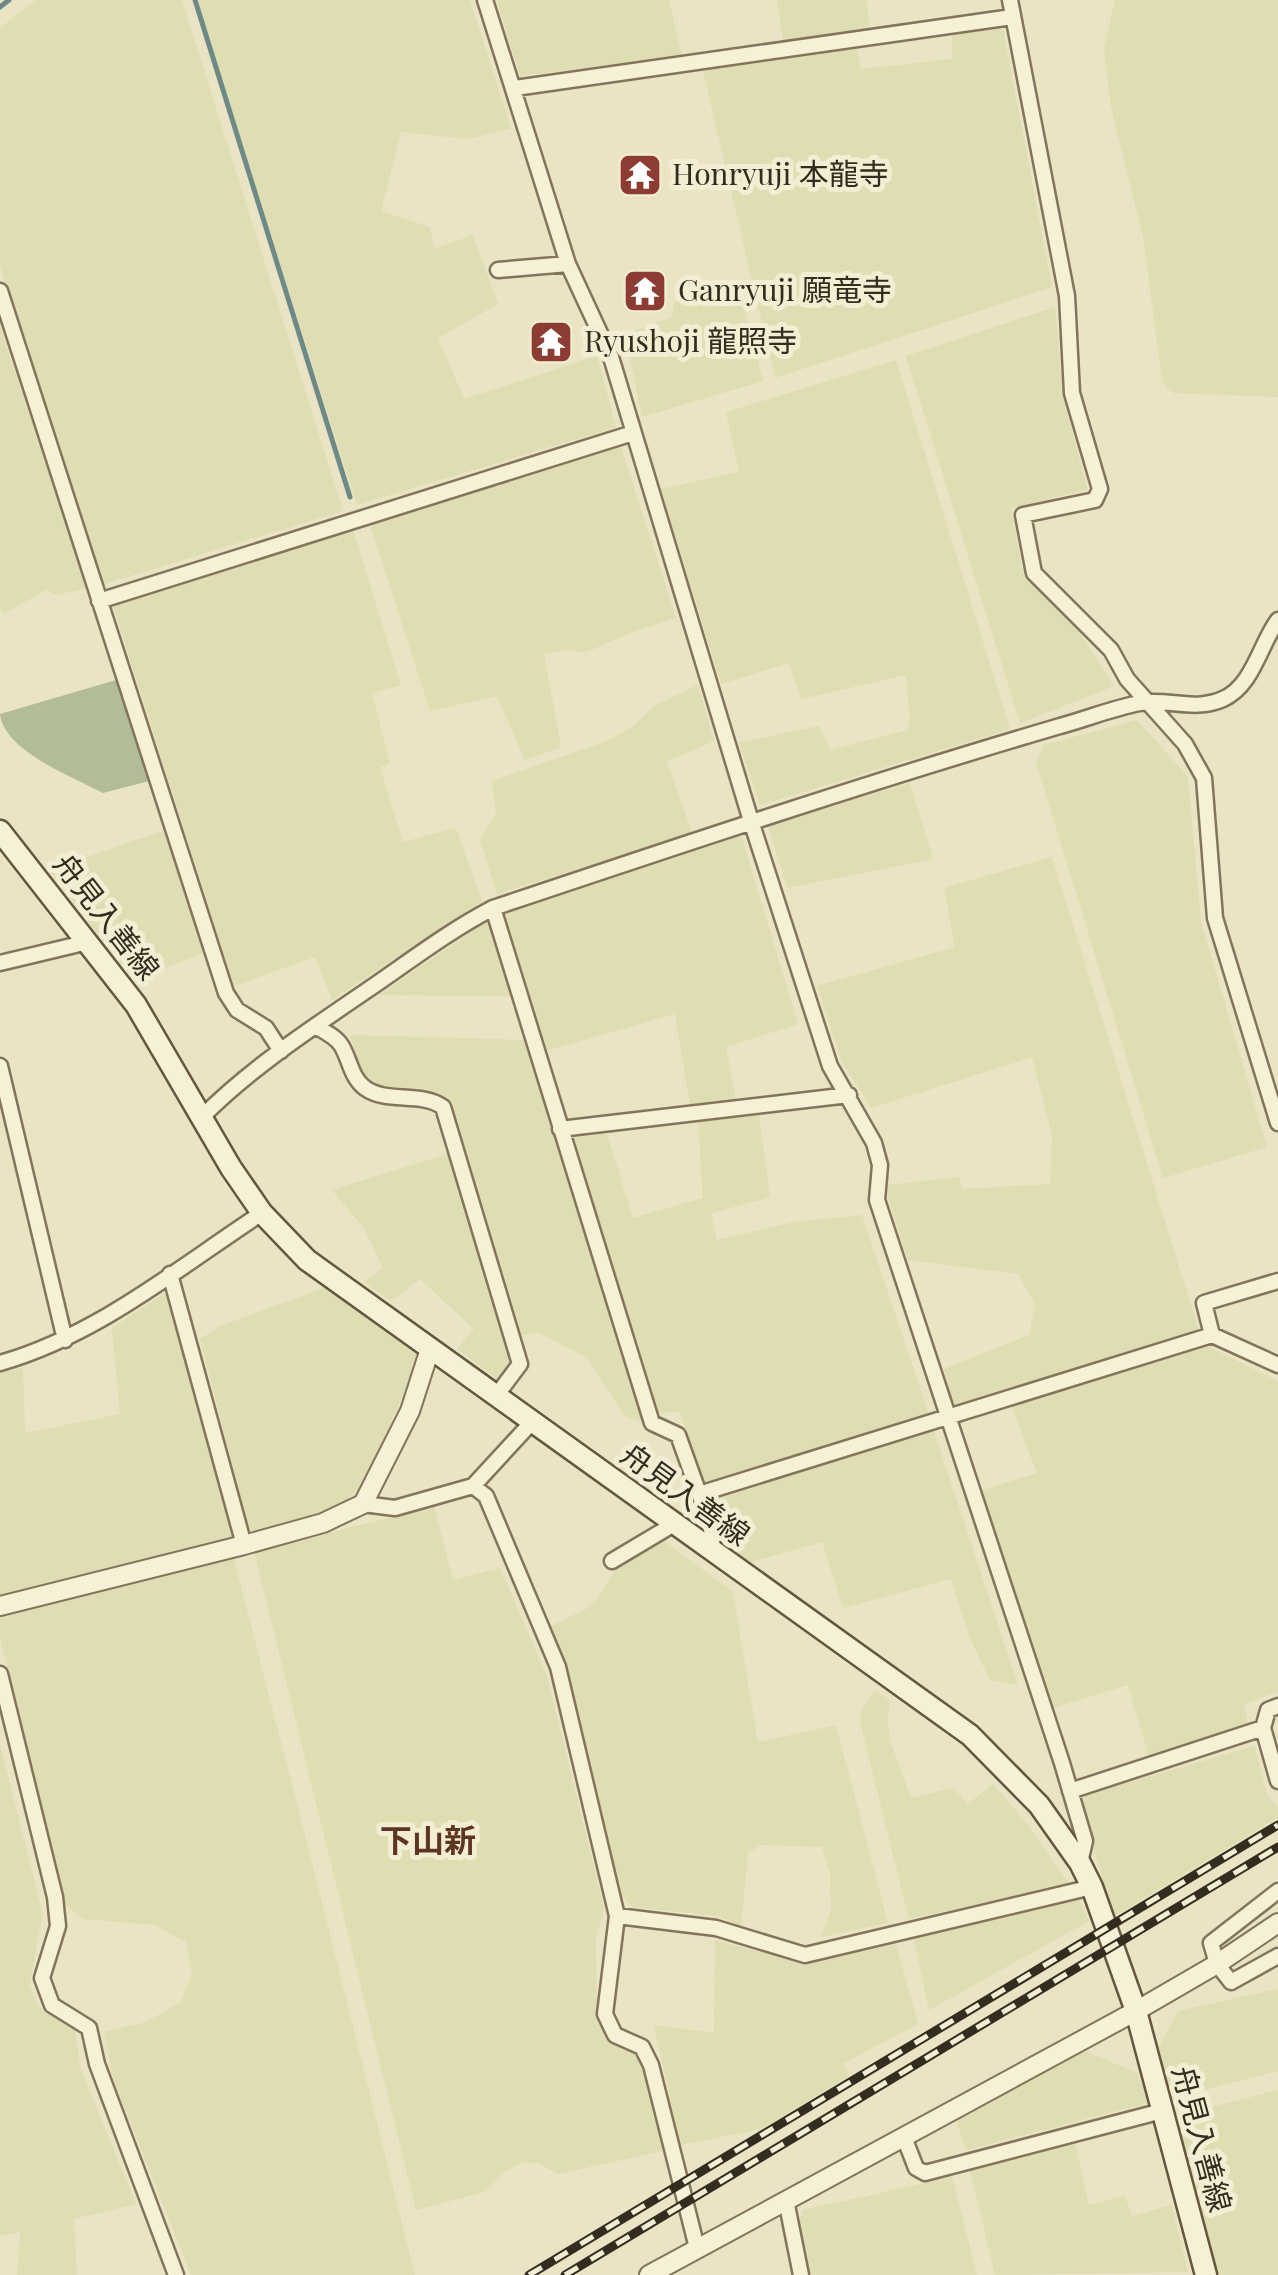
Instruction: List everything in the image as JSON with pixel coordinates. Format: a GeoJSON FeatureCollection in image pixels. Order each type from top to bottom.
{"type":"FeatureCollection","features":[{"type":"Feature","properties":{"kind":"main road","name":"舟見入善線"},"geometry":{"type":"LineString","coordinates":[[0,831],[136,1005],[262,1213],[307,1260],[970,1734],[1039,1804],[1080,1862],[1092,1887],[1136,2011],[1206,2275]]}},
{"type":"Feature","properties":{"kind":"street"},"geometry":{"type":"LineString","coordinates":[[485,0],[568,264],[611,357],[830,1066],[874,1143],[880,1165],[877,1200],[1070,1791],[1084,1841],[1080,1862]]}},
{"type":"Feature","properties":{"kind":"street"},"geometry":{"type":"LineString","coordinates":[[1010,0],[1067,296],[1072,393],[1100,489],[1095,500],[1023,515],[1034,573],[1111,650],[1144,702],[1184,744],[1204,778],[1215,918],[1278,1124]]}},
{"type":"Feature","properties":{"kind":"street"},"geometry":{"type":"LineString","coordinates":[[514,88],[1012,16]]}},
{"type":"Feature","properties":{"kind":"street"},"geometry":{"type":"LineString","coordinates":[[498,270],[568,264]]}},
{"type":"Feature","properties":{"kind":"street"},"geometry":{"type":"LineString","coordinates":[[0,290],[226,993],[237,1010],[266,1028],[281,1051]]}},
{"type":"Feature","properties":{"kind":"street"},"geometry":{"type":"LineString","coordinates":[[99,602],[633,433]]}},
{"type":"Feature","properties":{"kind":"street"},"geometry":{"type":"LineString","coordinates":[[203,1116],[281,1051],[466,922],[493,908],[911,770],[1144,702],[1202,707],[1227,698],[1247,678],[1266,636],[1278,620]]}},
{"type":"Feature","properties":{"kind":"street"},"geometry":{"type":"LineString","coordinates":[[493,908],[652,1424],[678,1435],[711,1527],[714,1552]]}},
{"type":"Feature","properties":{"kind":"street"},"geometry":{"type":"LineString","coordinates":[[0,963],[88,942]]}},
{"type":"Feature","properties":{"kind":"street"},"geometry":{"type":"LineString","coordinates":[[316,1026],[340,1041],[357,1080],[368,1090],[385,1096],[433,1100],[443,1107],[520,1364],[496,1396]]}},
{"type":"Feature","properties":{"kind":"street"},"geometry":{"type":"LineString","coordinates":[[0,1066],[66,1340]]}},
{"type":"Feature","properties":{"kind":"street"},"geometry":{"type":"LineString","coordinates":[[560,1128],[848,1095]]}},
{"type":"Feature","properties":{"kind":"street"},"geometry":{"type":"LineString","coordinates":[[0,1362],[66,1340],[262,1213]]}},
{"type":"Feature","properties":{"kind":"street"},"geometry":{"type":"LineString","coordinates":[[170,1274],[244,1546]]}},
{"type":"Feature","properties":{"kind":"street"},"geometry":{"type":"LineString","coordinates":[[1212,1335],[1204,1303],[1278,1281]]}},
{"type":"Feature","properties":{"kind":"street"},"geometry":{"type":"LineString","coordinates":[[699,1494],[1212,1335],[1278,1365]]}},
{"type":"Feature","properties":{"kind":"street"},"geometry":{"type":"LineString","coordinates":[[363,1504],[410,1411],[430,1349]]}},
{"type":"Feature","properties":{"kind":"street"},"geometry":{"type":"LineString","coordinates":[[0,1606],[244,1546],[323,1523],[363,1504],[395,1508],[474,1486],[532,1422]]}},
{"type":"Feature","properties":{"kind":"street"},"geometry":{"type":"LineString","coordinates":[[474,1486],[486,1496],[558,1666],[617,1916],[605,2014],[615,2035],[642,2048],[651,2065],[697,2248]]}},
{"type":"Feature","properties":{"kind":"street"},"geometry":{"type":"LineString","coordinates":[[612,1562],[674,1524]]}},
{"type":"Feature","properties":{"kind":"street"},"geometry":{"type":"LineString","coordinates":[[0,1674],[55,1896],[58,1926],[42,1978],[52,2005],[89,2028],[98,2064],[176,2275]]}},
{"type":"Feature","properties":{"kind":"street"},"geometry":{"type":"LineString","coordinates":[[1278,1706],[1268,1710],[1264,1728],[1278,1781]]}},
{"type":"Feature","properties":{"kind":"street"},"geometry":{"type":"LineString","coordinates":[[1070,1791],[1264,1728]]}},
{"type":"Feature","properties":{"kind":"street"},"geometry":{"type":"LineString","coordinates":[[617,1916],[716,1928],[805,1955],[1092,1887]]}},
{"type":"Feature","properties":{"kind":"street"},"geometry":{"type":"LineString","coordinates":[[1278,1891],[1211,1944],[1218,1964],[1231,1982],[1278,1956]]}},
{"type":"Feature","properties":{"kind":"street"},"geometry":{"type":"LineString","coordinates":[[649,2275],[1136,2011],[1218,1964],[1278,1923]]}},
{"type":"Feature","properties":{"kind":"street"},"geometry":{"type":"LineString","coordinates":[[904,2137],[916,2168],[925,2173],[1162,2111]]}},
{"type":"Feature","properties":{"kind":"street"},"geometry":{"type":"LineString","coordinates":[[786,2200],[801,2275]]}},
{"type":"Feature","properties":{"kind":"shaded area"},"geometry":{"type":"Polygon","coordinates":[[[36,0],[182,0],[343,511],[101,585],[0,266],[0,28],[36,0]]]}},
{"type":"Feature","properties":{"kind":"shaded area"},"geometry":{"type":"Polygon","coordinates":[[[197,0],[470,0],[511,128],[468,139],[401,132],[381,211],[430,227],[434,249],[473,235],[498,304],[438,338],[464,399],[597,356],[616,427],[357,505],[197,0]]]}},
{"type":"Feature","properties":{"kind":"shaded area"},"geometry":{"type":"Polygon","coordinates":[[[497,0],[669,0],[682,56],[520,76],[497,0]]]}},
{"type":"Feature","properties":{"kind":"shaded area"},"geometry":{"type":"Polygon","coordinates":[[[777,0],[866,0],[870,27],[783,40],[777,0]]]}},
{"type":"Feature","properties":{"kind":"shaded area"},"geometry":{"type":"Polygon","coordinates":[[[1115,0],[1278,0],[1278,397],[1173,393],[1162,382],[1144,241],[1111,107],[1104,48],[1115,0]]]}},
{"type":"Feature","properties":{"kind":"shaded area"},"geometry":{"type":"Polygon","coordinates":[[[1003,29],[1052,287],[775,378],[703,71],[857,49],[861,69],[952,59],[952,34],[1003,29]]]}},
{"type":"Feature","properties":{"kind":"shaded area"},"geometry":{"type":"Polygon","coordinates":[[[739,290],[763,381],[642,417],[625,334],[671,318],[675,302],[739,290]]]}},
{"type":"Feature","properties":{"kind":"shaded area"},"geometry":{"type":"Polygon","coordinates":[[[1055,307],[1062,388],[1087,490],[1011,508],[1022,568],[1075,626],[1114,686],[1020,723],[906,356],[1055,307]]]}},
{"type":"Feature","properties":{"kind":"shaded area"},"geometry":{"type":"Polygon","coordinates":[[[0,327],[87,588],[57,595],[46,590],[5,613],[0,609],[0,327]]]}},
{"type":"Feature","properties":{"kind":"shaded area"},"geometry":{"type":"Polygon","coordinates":[[[896,360],[1010,729],[760,805],[739,743],[819,726],[831,750],[907,730],[910,718],[906,675],[801,699],[789,663],[721,684],[661,489],[739,472],[726,412],[896,360]]]}},
{"type":"Feature","properties":{"kind":"shaded area"},"geometry":{"type":"Polygon","coordinates":[[[621,447],[676,618],[587,652],[564,650],[544,654],[561,747],[525,760],[497,696],[430,711],[370,524],[621,447]]]}},
{"type":"Feature","properties":{"kind":"shaded area"},"geometry":{"type":"Polygon","coordinates":[[[353,530],[401,685],[372,693],[390,763],[380,767],[403,842],[456,828],[482,901],[332,1000],[315,957],[234,986],[113,606],[353,530]]]}},
{"type":"Feature","properties":{"kind":"shaded area"},"geometry":{"type":"Polygon","coordinates":[[[698,685],[714,741],[667,761],[692,833],[497,894],[480,840],[496,814],[492,781],[607,741],[632,727],[654,706],[698,685]]]}},
{"type":"Feature","properties":{"kind":"shaded area"},"geometry":{"type":"Polygon","coordinates":[[[1137,720],[1188,777],[1201,922],[1267,1147],[1163,1178],[1036,762],[1044,745],[1137,720]]]}},
{"type":"Feature","properties":{"kind":"shaded area"},"geometry":{"type":"Polygon","coordinates":[[[910,783],[933,859],[787,888],[768,825],[910,783]]]}},
{"type":"Feature","properties":{"kind":"shaded area"},"geometry":{"type":"Polygon","coordinates":[[[166,830],[206,952],[133,980],[49,870],[166,830]]]}},
{"type":"Feature","properties":{"kind":"shaded area"},"geometry":{"type":"Polygon","coordinates":[[[741,835],[798,1024],[726,1047],[736,1101],[690,1105],[675,1014],[545,1051],[501,913],[741,835]]]}},
{"type":"Feature","properties":{"kind":"shaded area"},"geometry":{"type":"Polygon","coordinates":[[[1052,857],[1199,1331],[953,1405],[944,1369],[1029,1335],[1035,1304],[1018,1274],[908,1260],[887,1185],[959,1177],[962,1189],[1050,1184],[1052,1135],[1032,1057],[871,1108],[842,1062],[817,986],[955,947],[944,888],[1052,857]]]}},
{"type":"Feature","properties":{"kind":"shaded area"},"geometry":{"type":"Polygon","coordinates":[[[490,919],[514,996],[379,995],[490,919]]]}},
{"type":"Feature","properties":{"kind":"shaded area"},"geometry":{"type":"Polygon","coordinates":[[[350,1035],[526,1040],[645,1422],[625,1416],[586,1357],[539,1333],[522,1335],[449,1103],[441,1094],[426,1089],[378,1086],[363,1077],[350,1035]]]}},
{"type":"Feature","properties":{"kind":"shaded area"},"geometry":{"type":"Polygon","coordinates":[[[759,1115],[770,1197],[711,1213],[717,1240],[794,1222],[862,1215],[929,1415],[703,1486],[680,1412],[656,1413],[570,1138],[607,1134],[633,1218],[703,1198],[698,1122],[759,1115]]]}},
{"type":"Feature","properties":{"kind":"shaded area"},"geometry":{"type":"Polygon","coordinates":[[[450,1153],[513,1363],[500,1381],[457,1349],[474,1329],[420,1279],[391,1301],[364,1282],[383,1268],[364,1228],[332,1190],[450,1153]]]}},
{"type":"Feature","properties":{"kind":"shaded area"},"geometry":{"type":"Polygon","coordinates":[[[327,1287],[417,1351],[418,1361],[363,1486],[331,1513],[254,1532],[247,1522],[200,1339],[220,1326],[327,1287]]]}},
{"type":"Feature","properties":{"kind":"shaded area"},"geometry":{"type":"Polygon","coordinates":[[[163,1294],[172,1298],[235,1534],[232,1542],[0,1596],[0,1373],[23,1368],[25,1433],[120,1414],[112,1328],[163,1294]]]}},
{"type":"Feature","properties":{"kind":"shaded area"},"geometry":{"type":"Polygon","coordinates":[[[1203,1344],[1278,1381],[1278,1692],[1244,1704],[1249,1728],[1149,1758],[1128,1685],[1049,1709],[976,1492],[1037,1473],[1010,1403],[1203,1344]]]}},
{"type":"Feature","properties":{"kind":"shaded area"},"geometry":{"type":"Polygon","coordinates":[[[932,1426],[1018,1685],[990,1680],[970,1638],[951,1579],[843,1608],[822,1542],[750,1562],[719,1539],[706,1499],[932,1426]]]}},
{"type":"Feature","properties":{"kind":"shaded area"},"geometry":{"type":"Polygon","coordinates":[[[434,1507],[453,1580],[500,1568],[547,1676],[604,1908],[596,1939],[597,2018],[612,2040],[641,2057],[663,2151],[558,2174],[540,2164],[523,2162],[504,2172],[484,2192],[416,2210],[254,1551],[434,1507]]]}},
{"type":"Feature","properties":{"kind":"shaded area"},"geometry":{"type":"Polygon","coordinates":[[[656,1535],[733,1592],[758,1742],[836,1725],[888,1923],[821,1937],[831,1911],[830,1873],[822,1847],[760,1845],[748,1853],[741,1927],[718,1916],[632,1907],[622,1894],[565,1671],[547,1628],[597,1600],[621,1560],[656,1535]]]}},
{"type":"Feature","properties":{"kind":"shaded area"},"geometry":{"type":"Polygon","coordinates":[[[234,1559],[415,2275],[191,2275],[114,2081],[104,2032],[146,2022],[181,2002],[192,1973],[186,1942],[154,1925],[83,1919],[65,1904],[0,1637],[0,1615],[234,1559]]]}},
{"type":"Feature","properties":{"kind":"shaded area"},"geometry":{"type":"Polygon","coordinates":[[[876,1691],[890,1702],[887,1720],[891,1743],[911,1798],[953,1788],[968,1804],[993,1784],[1026,1822],[1069,1884],[909,1919],[861,1726],[861,1710],[876,1691]]]}},
{"type":"Feature","properties":{"kind":"shaded area"},"geometry":{"type":"Polygon","coordinates":[[[0,1745],[43,1914],[29,1986],[39,2006],[75,2030],[81,2070],[136,2204],[74,2219],[77,2275],[17,2275],[20,2232],[0,2236],[0,1745]]]}},
{"type":"Feature","properties":{"kind":"shaded area"},"geometry":{"type":"Polygon","coordinates":[[[1254,1746],[1268,1796],[1278,1806],[1278,1818],[1113,1917],[1080,1797],[1254,1746]]]}},
{"type":"Feature","properties":{"kind":"shaded area"},"geometry":{"type":"Polygon","coordinates":[[[1078,1898],[1089,1921],[929,2010],[913,1936],[1078,1898]]]}},
{"type":"Feature","properties":{"kind":"shaded area"},"geometry":{"type":"Polygon","coordinates":[[[715,1940],[805,1965],[896,1944],[918,2024],[844,2063],[849,2076],[761,2129],[680,2145],[654,2025],[714,2033],[715,1940]]]}},
{"type":"Feature","properties":{"kind":"shaded area"},"geometry":{"type":"Polygon","coordinates":[[[1278,1989],[1278,2071],[1171,2098],[1158,2049],[1178,2011],[1278,1989]]]}},
{"type":"Feature","properties":{"kind":"shaded area"},"geometry":{"type":"Polygon","coordinates":[[[1084,2051],[1138,2073],[1148,2103],[966,2150],[956,2120],[1084,2051]]]}},
{"type":"Feature","properties":{"kind":"shaded area"},"geometry":{"type":"Polygon","coordinates":[[[1278,2090],[1278,2275],[1218,2275],[1176,2116],[1278,2090]]]}},
{"type":"Feature","properties":{"kind":"shaded area"},"geometry":{"type":"Polygon","coordinates":[[[1075,2142],[1089,2205],[1125,2196],[1132,2216],[1172,2205],[1188,2272],[995,2275],[970,2170],[1075,2142]]]}},
{"type":"Feature","properties":{"kind":"shaded area"},"geometry":{"type":"Polygon","coordinates":[[[952,2177],[977,2275],[810,2275],[798,2226],[803,2210],[952,2177]]]}},
{"type":"Feature","properties":{"kind":"green space"},"geometry":{"type":"Polygon","coordinates":[[[116,680],[149,781],[103,793],[26,751],[4,727],[0,714],[116,680]]]}},
{"type":"Feature","properties":{"kind":"waterway"},"geometry":{"type":"LineString","coordinates":[[0,7],[9,0]]}},
{"type":"Feature","properties":{"kind":"waterway"},"geometry":{"type":"LineString","coordinates":[[195,0],[350,497]]}},
{"type":"Feature","properties":{"kind":"railway"},"geometry":{"type":"LineString","coordinates":[[529,2275],[1278,1825]]}},
{"type":"Feature","properties":{"kind":"railway"},"geometry":{"type":"LineString","coordinates":[[565,2275],[1278,1847]]}},
{"type":"Feature","properties":{"kind":"place","name":"Honryuji 本龍寺"},"geometry":{"type":"Point","coordinates":[640,175]}},
{"type":"Feature","properties":{"kind":"place","name":"Ganryuji 願竜寺"},"geometry":{"type":"Point","coordinates":[645,291]}},
{"type":"Feature","properties":{"kind":"place","name":"Ryushoji 龍照寺"},"geometry":{"type":"Point","coordinates":[551,342]}},
{"type":"Feature","properties":{"kind":"district","name":"下山新"},"geometry":{"type":"Point","coordinates":[428,1841]}}]}
